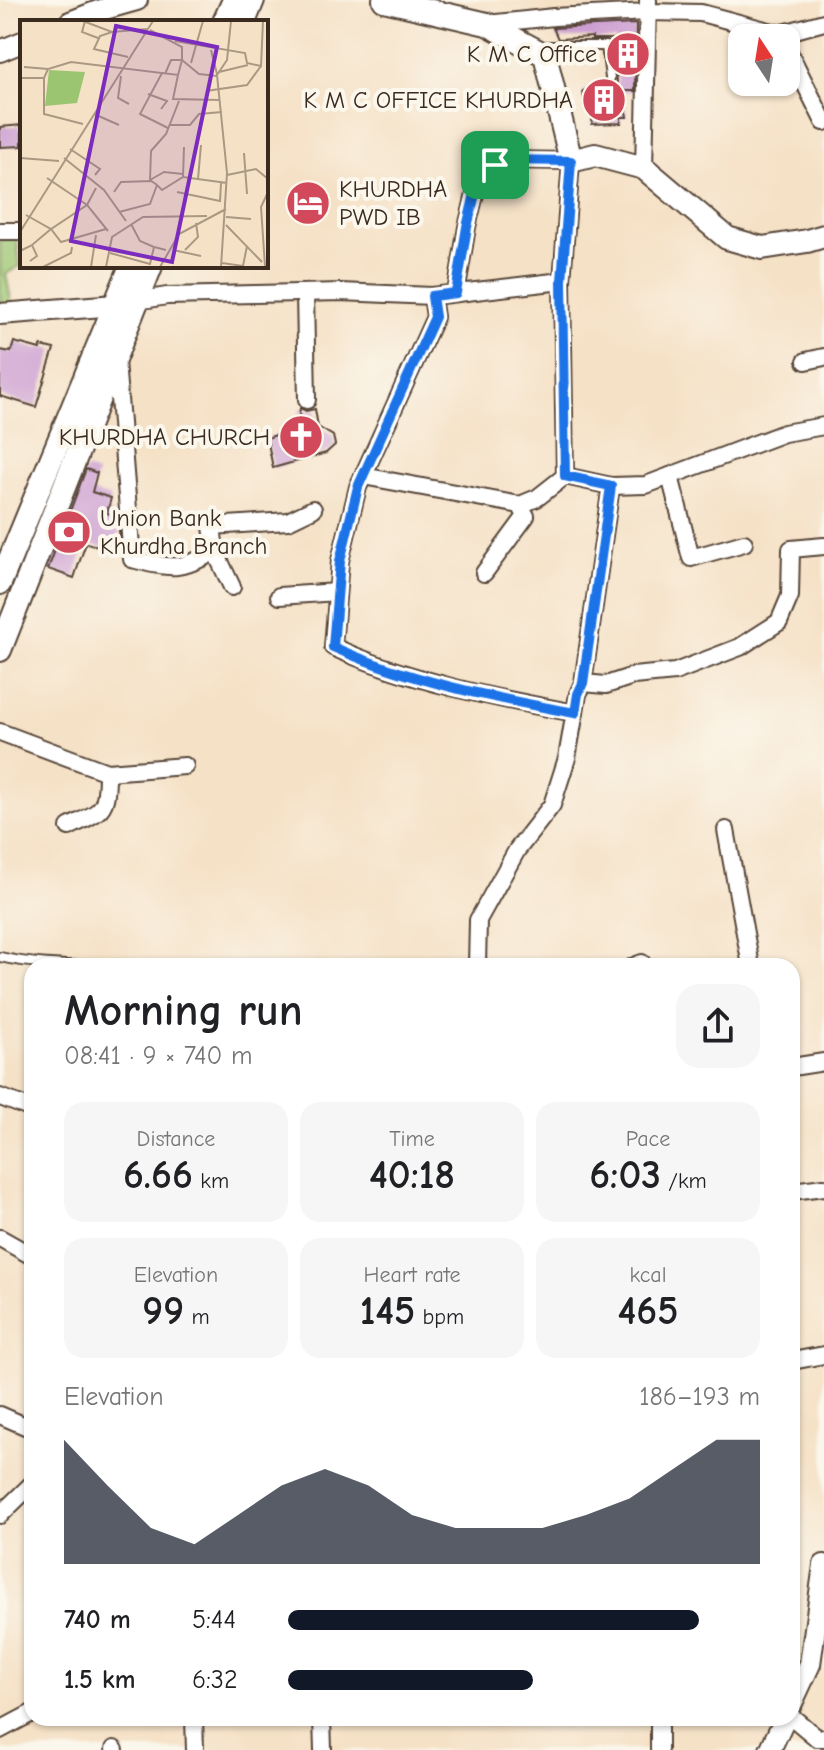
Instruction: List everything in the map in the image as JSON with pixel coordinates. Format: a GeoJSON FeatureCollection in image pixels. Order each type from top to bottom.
{"type":"FeatureCollection","features":[{"type":"Feature","properties":{"kind":"main road"},"geometry":{"type":"LineString","coordinates":[[225,20],[234,0]]}},
{"type":"Feature","properties":{"kind":"main road"},"geometry":{"type":"LineString","coordinates":[[245,20],[253,0]]}},
{"type":"Feature","properties":{"kind":"main road"},"geometry":{"type":"LineString","coordinates":[[384,0],[496,29],[545,55],[571,161],[595,155],[644,168],[727,238],[762,248],[824,236]]}},
{"type":"Feature","properties":{"kind":"main road"},"geometry":{"type":"LineString","coordinates":[[0,650],[116,355],[131,268]]}},
{"type":"Feature","properties":{"kind":"main road"},"geometry":{"type":"LineString","coordinates":[[0,583],[99,342],[150,268]]}},
{"type":"Feature","properties":{"kind":"street"},"geometry":{"type":"LineString","coordinates":[[75,20],[137,0]]}},
{"type":"Feature","properties":{"kind":"street"},"geometry":{"type":"LineString","coordinates":[[496,29],[554,17],[648,6],[701,13],[736,24]]}},
{"type":"Feature","properties":{"kind":"street"},"geometry":{"type":"LineString","coordinates":[[644,168],[648,6]]}},
{"type":"Feature","properties":{"kind":"street"},"geometry":{"type":"LineString","coordinates":[[800,32],[824,22]]}},
{"type":"Feature","properties":{"kind":"street"},"geometry":{"type":"LineString","coordinates":[[0,51],[20,43]]}},
{"type":"Feature","properties":{"kind":"street"},"geometry":{"type":"LineString","coordinates":[[800,73],[824,122]]}},
{"type":"Feature","properties":{"kind":"street"},"geometry":{"type":"LineString","coordinates":[[456,293],[467,227],[476,190],[483,176],[504,160],[571,161],[562,281],[565,476]]}},
{"type":"Feature","properties":{"kind":"street"},"geometry":{"type":"LineString","coordinates":[[0,314],[126,303],[167,296],[341,292],[432,296],[562,281]]}},
{"type":"Feature","properties":{"kind":"street"},"geometry":{"type":"LineString","coordinates":[[305,293],[307,400]]}},
{"type":"Feature","properties":{"kind":"street"},"geometry":{"type":"LineString","coordinates":[[432,296],[435,317],[358,487],[340,561],[333,647],[367,662],[432,681],[575,713]]}},
{"type":"Feature","properties":{"kind":"street"},"geometry":{"type":"LineString","coordinates":[[116,355],[132,559],[169,568],[197,562],[215,551]]}},
{"type":"Feature","properties":{"kind":"street"},"geometry":{"type":"LineString","coordinates":[[806,361],[824,357]]}},
{"type":"Feature","properties":{"kind":"street"},"geometry":{"type":"LineString","coordinates":[[565,476],[611,486],[646,485],[784,433],[824,426]]}},
{"type":"Feature","properties":{"kind":"street"},"geometry":{"type":"LineString","coordinates":[[363,476],[520,505],[537,498],[565,476]]}},
{"type":"Feature","properties":{"kind":"street"},"geometry":{"type":"LineString","coordinates":[[670,476],[691,558],[744,543]]}},
{"type":"Feature","properties":{"kind":"street"},"geometry":{"type":"LineString","coordinates":[[477,958],[478,920],[517,850],[552,805],[567,758],[578,694],[583,683],[611,486]]}},
{"type":"Feature","properties":{"kind":"street"},"geometry":{"type":"LineString","coordinates":[[484,573],[526,516],[520,505]]}},
{"type":"Feature","properties":{"kind":"street"},"geometry":{"type":"LineString","coordinates":[[232,587],[215,551],[212,526],[288,521],[313,509]]}},
{"type":"Feature","properties":{"kind":"street"},"geometry":{"type":"LineString","coordinates":[[583,683],[606,685],[633,676],[675,672],[740,647],[779,622],[790,596],[791,549],[824,546]]}},
{"type":"Feature","properties":{"kind":"street"},"geometry":{"type":"LineString","coordinates":[[279,596],[337,592]]}},
{"type":"Feature","properties":{"kind":"street"},"geometry":{"type":"LineString","coordinates":[[0,732],[107,772],[185,766]]}},
{"type":"Feature","properties":{"kind":"street"},"geometry":{"type":"LineString","coordinates":[[69,827],[101,809],[106,802],[107,772]]}},
{"type":"Feature","properties":{"kind":"street"},"geometry":{"type":"LineString","coordinates":[[726,830],[750,958]]}},
{"type":"Feature","properties":{"kind":"street"},"geometry":{"type":"LineString","coordinates":[[800,1066],[824,1062]]}},
{"type":"Feature","properties":{"kind":"street"},"geometry":{"type":"LineString","coordinates":[[0,1097],[24,1106]]}},
{"type":"Feature","properties":{"kind":"street"},"geometry":{"type":"LineString","coordinates":[[800,1190],[824,1187]]}},
{"type":"Feature","properties":{"kind":"street"},"geometry":{"type":"LineString","coordinates":[[0,1238],[24,1252]]}},
{"type":"Feature","properties":{"kind":"street"},"geometry":{"type":"LineString","coordinates":[[800,1360],[824,1355]]}},
{"type":"Feature","properties":{"kind":"street"},"geometry":{"type":"LineString","coordinates":[[0,1415],[24,1426]]}},
{"type":"Feature","properties":{"kind":"street"},"geometry":{"type":"LineString","coordinates":[[0,1515],[24,1492]]}},
{"type":"Feature","properties":{"kind":"street"},"geometry":{"type":"LineString","coordinates":[[800,1686],[818,1653],[824,1565]]}},
{"type":"Feature","properties":{"kind":"street"},"geometry":{"type":"LineString","coordinates":[[0,1730],[24,1717]]}},
{"type":"Feature","properties":{"kind":"street"},"geometry":{"type":"LineString","coordinates":[[800,1724],[817,1738],[824,1738]]}},
{"type":"Feature","properties":{"kind":"street"},"geometry":{"type":"LineString","coordinates":[[194,1726],[195,1750]]}},
{"type":"Feature","properties":{"kind":"street"},"geometry":{"type":"LineString","coordinates":[[322,1726],[323,1750]]}},
{"type":"Feature","properties":{"kind":"street"},"geometry":{"type":"LineString","coordinates":[[659,1726],[659,1750]]}},
{"type":"Feature","properties":{"kind":"street"},"geometry":{"type":"LineString","coordinates":[[770,1750],[781,1726]]}},
{"type":"Feature","properties":{"kind":"lane"},"geometry":{"type":"LineString","coordinates":[[496,29],[528,36],[545,47],[606,46],[610,78]]}},
{"type":"Feature","properties":{"kind":"lane"},"geometry":{"type":"LineString","coordinates":[[0,957],[24,961]]}},
{"type":"Feature","properties":{"kind":"green space"},"geometry":{"type":"Polygon","coordinates":[[[17,239],[20,266],[6,274],[12,305],[0,306],[0,240],[17,239]]]}},
{"type":"Feature","properties":{"kind":"building"},"geometry":{"type":"Polygon","coordinates":[[[636,24],[635,91],[623,91],[627,117],[621,117],[621,123],[592,124],[593,105],[585,107],[583,91],[617,83],[615,39],[558,39],[553,28],[636,24]]]}},
{"type":"Feature","properties":{"kind":"building"},"geometry":{"type":"Polygon","coordinates":[[[20,125],[20,146],[0,147],[0,127],[20,125]]]}},
{"type":"Feature","properties":{"kind":"building"},"geometry":{"type":"Polygon","coordinates":[[[14,342],[40,349],[41,346],[54,349],[36,407],[0,396],[0,350],[11,352],[14,342]]]}},
{"type":"Feature","properties":{"kind":"building","name":"KHURDHA CHURCH"},"geometry":{"type":"Polygon","coordinates":[[[300,408],[306,411],[315,409],[318,427],[333,436],[335,445],[326,453],[273,468],[267,438],[285,432],[284,424],[298,424],[300,408]]]}},
{"type":"Feature","properties":{"kind":"building"},"geometry":{"type":"Polygon","coordinates":[[[86,469],[97,473],[92,492],[111,498],[107,513],[118,516],[120,545],[117,543],[116,551],[86,543],[74,578],[48,569],[86,469]]]}},
{"type":"Feature","properties":{"kind":"place","name":"K M C Office"},"geometry":{"type":"Point","coordinates":[628,54]}},
{"type":"Feature","properties":{"kind":"place","name":"K M C OFFICE KHURDHA"},"geometry":{"type":"Point","coordinates":[604,100]}},
{"type":"Feature","properties":{"kind":"place","name":"KHURDHA PWD IB"},"geometry":{"type":"Point","coordinates":[308,203]}},
{"type":"Feature","properties":{"kind":"place","name":"KHURDHA CHURCH"},"geometry":{"type":"Point","coordinates":[301,437]}},
{"type":"Feature","properties":{"kind":"place","name":"Union Bank Khurdha Branch"},"geometry":{"type":"Point","coordinates":[69,532]}},
{"type":"Feature","properties":{"kind":"route"},"geometry":{"type":"LineString","coordinates":[[504,160],[571,161],[562,281],[565,476],[611,486],[583,683],[575,713],[432,681],[367,662],[333,647],[340,561],[358,487],[435,317],[432,296],[456,293],[476,190],[483,176],[495,165],[504,160]]}}]}
